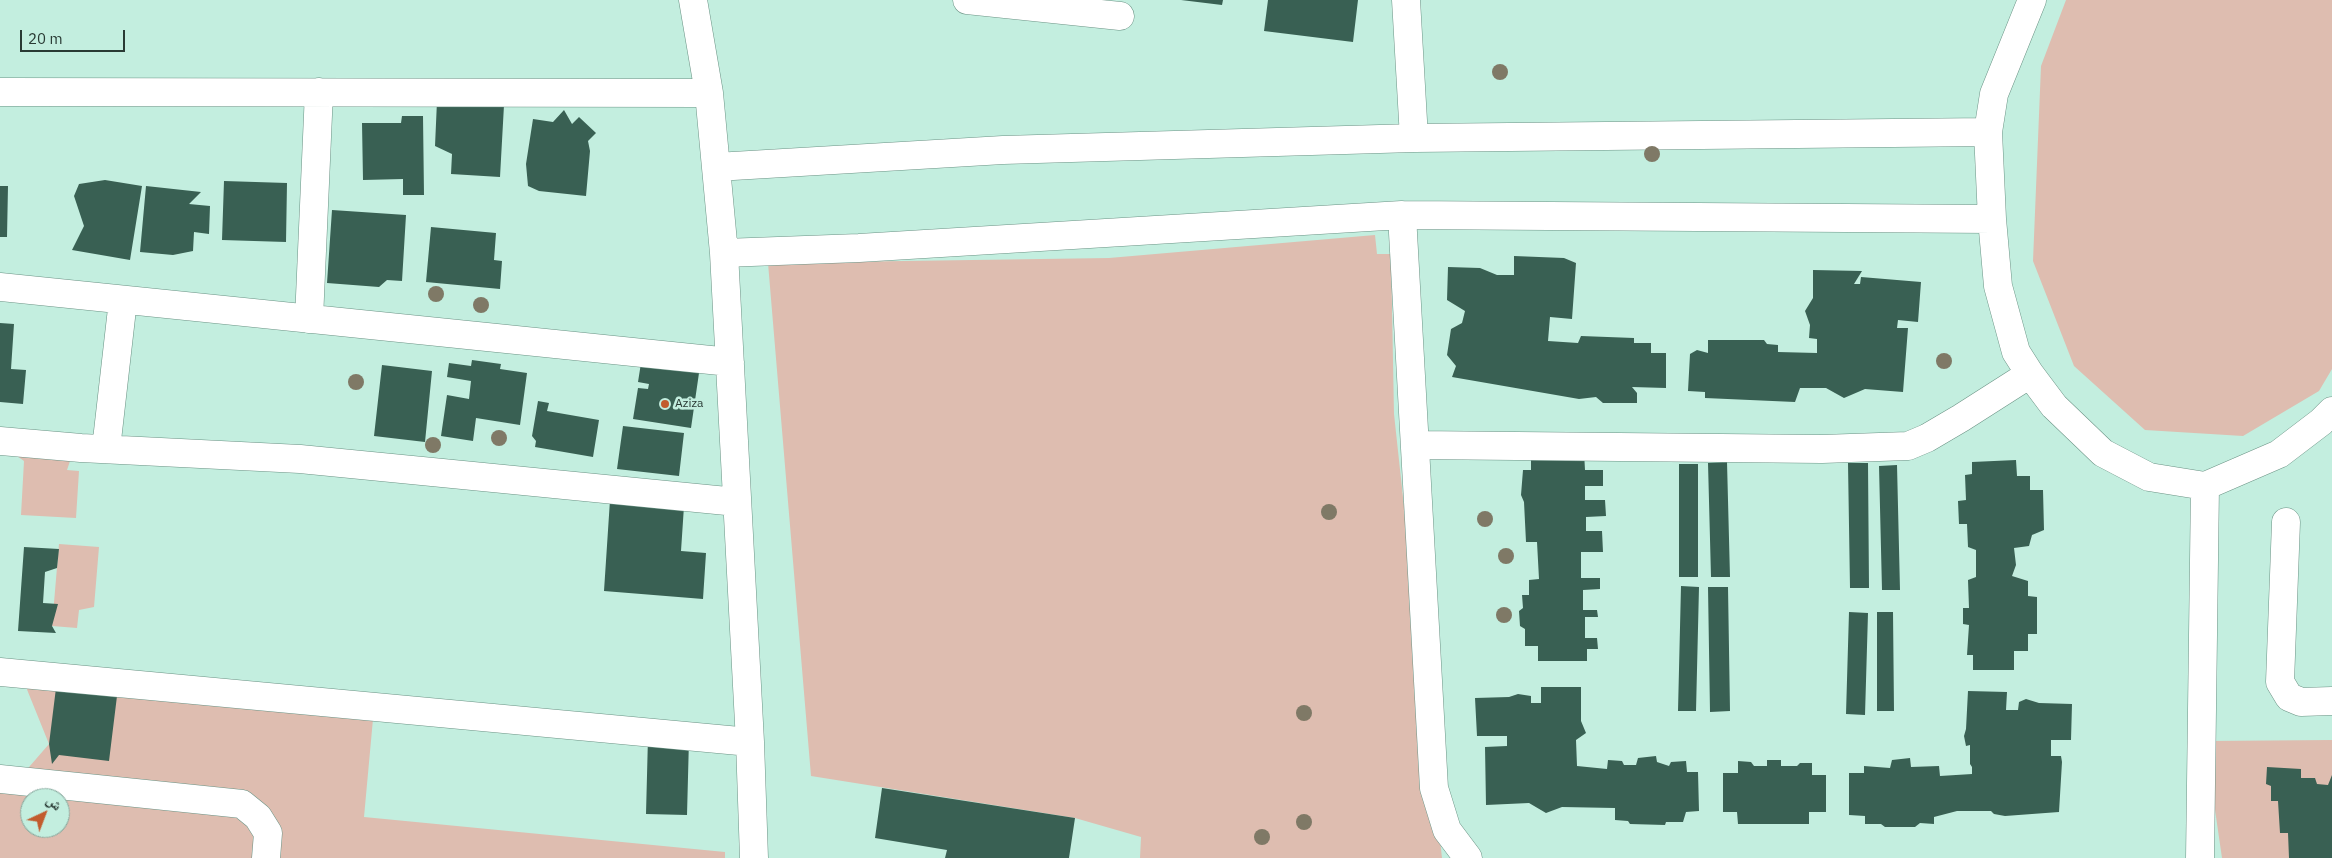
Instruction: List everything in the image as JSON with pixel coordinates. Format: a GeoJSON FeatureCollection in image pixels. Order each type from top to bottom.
{"type":"FeatureCollection","features":[{"type":"Feature","properties":{"kind":"street"},"geometry":{"type":"LineString","coordinates":[[693,0],[709,93],[724,253],[750,742],[754,858]]}},
{"type":"Feature","properties":{"kind":"street"},"geometry":{"type":"LineString","coordinates":[[967,0],[1120,16]]}},
{"type":"Feature","properties":{"kind":"street"},"geometry":{"type":"LineString","coordinates":[[1406,0],[1414,138]]}},
{"type":"Feature","properties":{"kind":"street"},"geometry":{"type":"LineString","coordinates":[[2032,0],[1994,94],[1988,132],[1992,219],[1998,286],[2016,352],[2030,374],[2054,406],[2103,453],[2149,477],[2205,486],[2279,454],[2321,422],[2332,411]]}},
{"type":"Feature","properties":{"kind":"street"},"geometry":{"type":"LineString","coordinates":[[0,92],[709,93]]}},
{"type":"Feature","properties":{"kind":"street"},"geometry":{"type":"LineString","coordinates":[[309,319],[319,92]]}},
{"type":"Feature","properties":{"kind":"street"},"geometry":{"type":"LineString","coordinates":[[716,166],[1003,150],[1414,138],[1988,132]]}},
{"type":"Feature","properties":{"kind":"street"},"geometry":{"type":"LineString","coordinates":[[724,253],[859,248],[1402,215],[1992,219]]}},
{"type":"Feature","properties":{"kind":"street"},"geometry":{"type":"LineString","coordinates":[[1402,215],[1434,788],[1446,830],[1468,858]]}},
{"type":"Feature","properties":{"kind":"street"},"geometry":{"type":"LineString","coordinates":[[0,287],[730,362]]}},
{"type":"Feature","properties":{"kind":"street"},"geometry":{"type":"LineString","coordinates":[[106,449],[123,300]]}},
{"type":"Feature","properties":{"kind":"street"},"geometry":{"type":"LineString","coordinates":[[1415,445],[1813,449],[1908,446],[1927,438],[2030,374]]}},
{"type":"Feature","properties":{"kind":"street"},"geometry":{"type":"LineString","coordinates":[[0,441],[106,449],[300,459],[737,502]]}},
{"type":"Feature","properties":{"kind":"street"},"geometry":{"type":"LineString","coordinates":[[2200,858],[2205,486]]}},
{"type":"Feature","properties":{"kind":"street"},"geometry":{"type":"LineString","coordinates":[[2286,522],[2280,682],[2289,697],[2301,702],[2332,701]]}},
{"type":"Feature","properties":{"kind":"street"},"geometry":{"type":"LineString","coordinates":[[0,672],[750,742]]}},
{"type":"Feature","properties":{"kind":"street"},"geometry":{"type":"LineString","coordinates":[[0,779],[242,804],[258,817],[268,833],[266,858]]}},
{"type":"Feature","properties":{"kind":"shaded area"},"geometry":{"type":"Polygon","coordinates":[[[2066,0],[2332,0],[2332,369],[2319,391],[2243,436],[2145,430],[2074,366],[2033,261],[2041,66],[2066,0]]]}},
{"type":"Feature","properties":{"kind":"shaded area"},"geometry":{"type":"Polygon","coordinates":[[[1375,235],[1377,254],[1391,254],[1394,414],[1442,858],[1140,858],[1141,837],[1075,818],[811,776],[768,263],[1109,258],[1375,235]]]}},
{"type":"Feature","properties":{"kind":"shaded area"},"geometry":{"type":"Polygon","coordinates":[[[10,451],[70,461],[67,470],[79,471],[76,518],[21,515],[24,461],[10,451]]]}},
{"type":"Feature","properties":{"kind":"shaded area"},"geometry":{"type":"Polygon","coordinates":[[[59,544],[99,547],[94,607],[79,610],[77,628],[52,626],[59,544]]]}},
{"type":"Feature","properties":{"kind":"shaded area"},"geometry":{"type":"Polygon","coordinates":[[[26,687],[373,719],[364,817],[725,852],[725,858],[0,858],[0,788],[10,789],[49,744],[26,687]]]}},
{"type":"Feature","properties":{"kind":"shaded area"},"geometry":{"type":"Polygon","coordinates":[[[2332,740],[2332,858],[2222,858],[2205,741],[2332,740]]]}},
{"type":"Feature","properties":{"kind":"building"},"geometry":{"type":"Polygon","coordinates":[[[1181,0],[1223,0],[1222,5],[1181,0]]]}},
{"type":"Feature","properties":{"kind":"building"},"geometry":{"type":"Polygon","coordinates":[[[1268,0],[1358,0],[1353,42],[1264,31],[1268,0]]]}},
{"type":"Feature","properties":{"kind":"building"},"geometry":{"type":"Polygon","coordinates":[[[437,101],[504,105],[500,177],[451,174],[452,154],[435,146],[437,101]]]}},
{"type":"Feature","properties":{"kind":"building"},"geometry":{"type":"Polygon","coordinates":[[[564,110],[572,124],[579,117],[596,133],[588,141],[590,151],[586,196],[539,191],[528,186],[526,164],[533,119],[553,122],[564,110]]]}},
{"type":"Feature","properties":{"kind":"building"},"geometry":{"type":"Polygon","coordinates":[[[402,116],[423,116],[424,195],[403,195],[403,179],[363,180],[362,123],[401,123],[402,116]]]}},
{"type":"Feature","properties":{"kind":"building"},"geometry":{"type":"Polygon","coordinates":[[[105,180],[142,186],[130,260],[72,250],[84,226],[74,196],[79,184],[105,180]]]}},
{"type":"Feature","properties":{"kind":"building"},"geometry":{"type":"Polygon","coordinates":[[[224,181],[287,183],[286,242],[222,240],[224,181]]]}},
{"type":"Feature","properties":{"kind":"building"},"geometry":{"type":"Polygon","coordinates":[[[0,186],[8,186],[7,237],[0,237],[0,186]]]}},
{"type":"Feature","properties":{"kind":"building"},"geometry":{"type":"Polygon","coordinates":[[[146,186],[201,192],[189,204],[210,206],[209,234],[194,232],[193,251],[173,255],[140,252],[146,186]]]}},
{"type":"Feature","properties":{"kind":"building"},"geometry":{"type":"Polygon","coordinates":[[[332,210],[406,215],[402,281],[387,280],[379,287],[327,283],[332,210]]]}},
{"type":"Feature","properties":{"kind":"building"},"geometry":{"type":"Polygon","coordinates":[[[431,227],[496,233],[494,260],[502,261],[500,289],[426,282],[431,227]]]}},
{"type":"Feature","properties":{"kind":"building"},"geometry":{"type":"Polygon","coordinates":[[[1514,256],[1564,258],[1576,263],[1572,319],[1550,317],[1548,341],[1578,343],[1581,336],[1634,338],[1634,343],[1651,343],[1651,353],[1666,353],[1666,388],[1632,387],[1637,393],[1637,403],[1603,403],[1596,397],[1579,399],[1452,377],[1456,366],[1447,355],[1451,329],[1462,323],[1465,311],[1447,300],[1448,267],[1480,268],[1497,275],[1514,275],[1514,256]]]}},
{"type":"Feature","properties":{"kind":"building"},"geometry":{"type":"Polygon","coordinates":[[[1813,270],[1862,271],[1854,284],[1860,284],[1861,277],[1921,282],[1918,322],[1898,320],[1897,328],[1908,328],[1903,392],[1865,389],[1844,398],[1826,388],[1800,388],[1795,402],[1705,398],[1705,392],[1688,391],[1690,354],[1697,350],[1708,353],[1708,340],[1764,340],[1767,344],[1778,345],[1778,352],[1817,353],[1817,339],[1809,338],[1810,325],[1805,311],[1813,298],[1813,270]]]}},
{"type":"Feature","properties":{"kind":"building"},"geometry":{"type":"Polygon","coordinates":[[[0,323],[14,324],[11,369],[26,370],[23,404],[0,402],[0,323]]]}},
{"type":"Feature","properties":{"kind":"building"},"geometry":{"type":"Polygon","coordinates":[[[472,360],[501,364],[500,369],[527,373],[520,425],[476,418],[473,441],[441,436],[447,395],[469,399],[471,381],[447,377],[449,363],[471,366],[472,360]]]}},
{"type":"Feature","properties":{"kind":"building","name":"Aziza"},"geometry":{"type":"Polygon","coordinates":[[[641,363],[699,373],[691,428],[633,419],[638,388],[648,389],[649,384],[638,382],[641,363]]]}},
{"type":"Feature","properties":{"kind":"building"},"geometry":{"type":"Polygon","coordinates":[[[382,365],[432,371],[425,442],[374,436],[382,365]]]}},
{"type":"Feature","properties":{"kind":"building"},"geometry":{"type":"Polygon","coordinates":[[[538,401],[549,403],[547,411],[599,420],[593,457],[535,447],[536,441],[532,436],[538,401]]]}},
{"type":"Feature","properties":{"kind":"building"},"geometry":{"type":"Polygon","coordinates":[[[623,426],[684,433],[679,476],[617,469],[623,426]]]}},
{"type":"Feature","properties":{"kind":"building"},"geometry":{"type":"Polygon","coordinates":[[[1531,452],[1584,452],[1585,470],[1603,470],[1603,486],[1585,486],[1585,500],[1605,500],[1606,516],[1586,517],[1586,531],[1602,531],[1603,552],[1581,552],[1581,578],[1600,578],[1600,589],[1583,590],[1583,610],[1597,610],[1598,617],[1585,617],[1585,638],[1597,638],[1598,649],[1587,649],[1587,661],[1538,661],[1538,646],[1525,646],[1525,629],[1520,626],[1519,611],[1523,608],[1522,595],[1529,595],[1529,580],[1539,579],[1537,542],[1526,542],[1524,502],[1521,495],[1523,470],[1531,470],[1531,452]]]}},
{"type":"Feature","properties":{"kind":"building"},"geometry":{"type":"Polygon","coordinates":[[[2016,460],[2017,476],[2030,476],[2030,490],[2043,490],[2044,530],[2032,535],[2029,546],[2014,548],[2016,565],[2012,576],[2028,581],[2028,596],[2037,597],[2037,634],[2028,634],[2028,651],[2014,651],[2014,670],[1973,670],[1973,655],[1967,655],[1969,625],[1963,624],[1963,608],[1969,608],[1968,580],[1976,577],[1976,550],[1968,547],[1967,524],[1959,524],[1958,501],[1966,500],[1965,475],[1972,474],[1972,462],[2016,460]]]}},
{"type":"Feature","properties":{"kind":"building"},"geometry":{"type":"Polygon","coordinates":[[[1727,462],[1730,577],[1711,577],[1708,463],[1727,462]]]}},
{"type":"Feature","properties":{"kind":"building"},"geometry":{"type":"Polygon","coordinates":[[[1848,463],[1868,463],[1869,588],[1850,588],[1848,463]]]}},
{"type":"Feature","properties":{"kind":"building"},"geometry":{"type":"Polygon","coordinates":[[[1679,464],[1698,464],[1698,577],[1679,577],[1679,464]]]}},
{"type":"Feature","properties":{"kind":"building"},"geometry":{"type":"Polygon","coordinates":[[[1897,465],[1900,590],[1882,590],[1879,466],[1897,465]]]}},
{"type":"Feature","properties":{"kind":"building"},"geometry":{"type":"Polygon","coordinates":[[[610,500],[684,506],[681,551],[706,553],[703,599],[604,591],[610,500]]]}},
{"type":"Feature","properties":{"kind":"building"},"geometry":{"type":"Polygon","coordinates":[[[24,547],[59,549],[57,568],[45,572],[43,603],[58,604],[52,626],[56,633],[18,631],[24,547]]]}},
{"type":"Feature","properties":{"kind":"building"},"geometry":{"type":"Polygon","coordinates":[[[1681,586],[1699,587],[1696,711],[1678,711],[1681,586]]]}},
{"type":"Feature","properties":{"kind":"building"},"geometry":{"type":"Polygon","coordinates":[[[1708,587],[1728,587],[1730,711],[1710,712],[1708,587]]]}},
{"type":"Feature","properties":{"kind":"building"},"geometry":{"type":"Polygon","coordinates":[[[1849,612],[1868,613],[1865,715],[1846,714],[1849,612]]]}},
{"type":"Feature","properties":{"kind":"building"},"geometry":{"type":"Polygon","coordinates":[[[1877,612],[1893,612],[1894,711],[1877,711],[1877,612]]]}},
{"type":"Feature","properties":{"kind":"building"},"geometry":{"type":"Polygon","coordinates":[[[1541,687],[1581,687],[1581,721],[1586,733],[1576,740],[1577,766],[1607,769],[1608,760],[1622,761],[1624,765],[1636,765],[1638,758],[1656,756],[1657,762],[1669,766],[1671,762],[1686,761],[1687,772],[1698,772],[1699,811],[1686,812],[1683,822],[1666,822],[1665,825],[1630,824],[1628,821],[1615,820],[1615,808],[1562,807],[1546,813],[1529,803],[1486,805],[1485,747],[1507,746],[1507,736],[1477,736],[1475,698],[1509,697],[1518,694],[1531,696],[1531,703],[1541,703],[1541,687]]]}},
{"type":"Feature","properties":{"kind":"building"},"geometry":{"type":"Polygon","coordinates":[[[56,688],[117,696],[109,761],[59,755],[52,764],[49,744],[56,688]]]}},
{"type":"Feature","properties":{"kind":"building"},"geometry":{"type":"Polygon","coordinates":[[[1968,691],[2007,692],[2006,710],[2018,710],[2019,702],[2026,699],[2039,703],[2072,704],[2071,740],[2051,740],[2051,756],[2061,756],[2062,762],[2059,812],[2005,816],[1994,814],[1991,811],[1957,811],[1934,817],[1934,824],[1920,823],[1915,827],[1885,827],[1881,824],[1865,824],[1865,816],[1849,815],[1849,773],[1864,773],[1864,766],[1890,768],[1892,760],[1910,758],[1911,767],[1939,766],[1940,776],[1972,774],[1970,745],[1966,746],[1964,736],[1968,691]]]}},
{"type":"Feature","properties":{"kind":"building"},"geometry":{"type":"Polygon","coordinates":[[[648,737],[689,739],[687,815],[646,814],[648,737]]]}},
{"type":"Feature","properties":{"kind":"building"},"geometry":{"type":"Polygon","coordinates":[[[1767,760],[1781,760],[1781,766],[1797,766],[1800,763],[1812,763],[1812,775],[1826,775],[1826,812],[1809,812],[1809,824],[1738,824],[1737,812],[1723,812],[1723,773],[1738,773],[1738,761],[1751,762],[1754,766],[1767,766],[1767,760]]]}},
{"type":"Feature","properties":{"kind":"building"},"geometry":{"type":"Polygon","coordinates":[[[2267,767],[2301,769],[2301,778],[2315,778],[2317,784],[2328,785],[2332,775],[2332,858],[2289,858],[2288,833],[2280,833],[2278,801],[2271,801],[2271,786],[2266,784],[2267,767]]]}},
{"type":"Feature","properties":{"kind":"building"},"geometry":{"type":"Polygon","coordinates":[[[882,788],[1075,818],[1069,858],[945,858],[947,850],[875,838],[882,788]]]}},
{"type":"Feature","properties":{"kind":"place","name":"Aziza"},"geometry":{"type":"Point","coordinates":[665,404]}}]}
